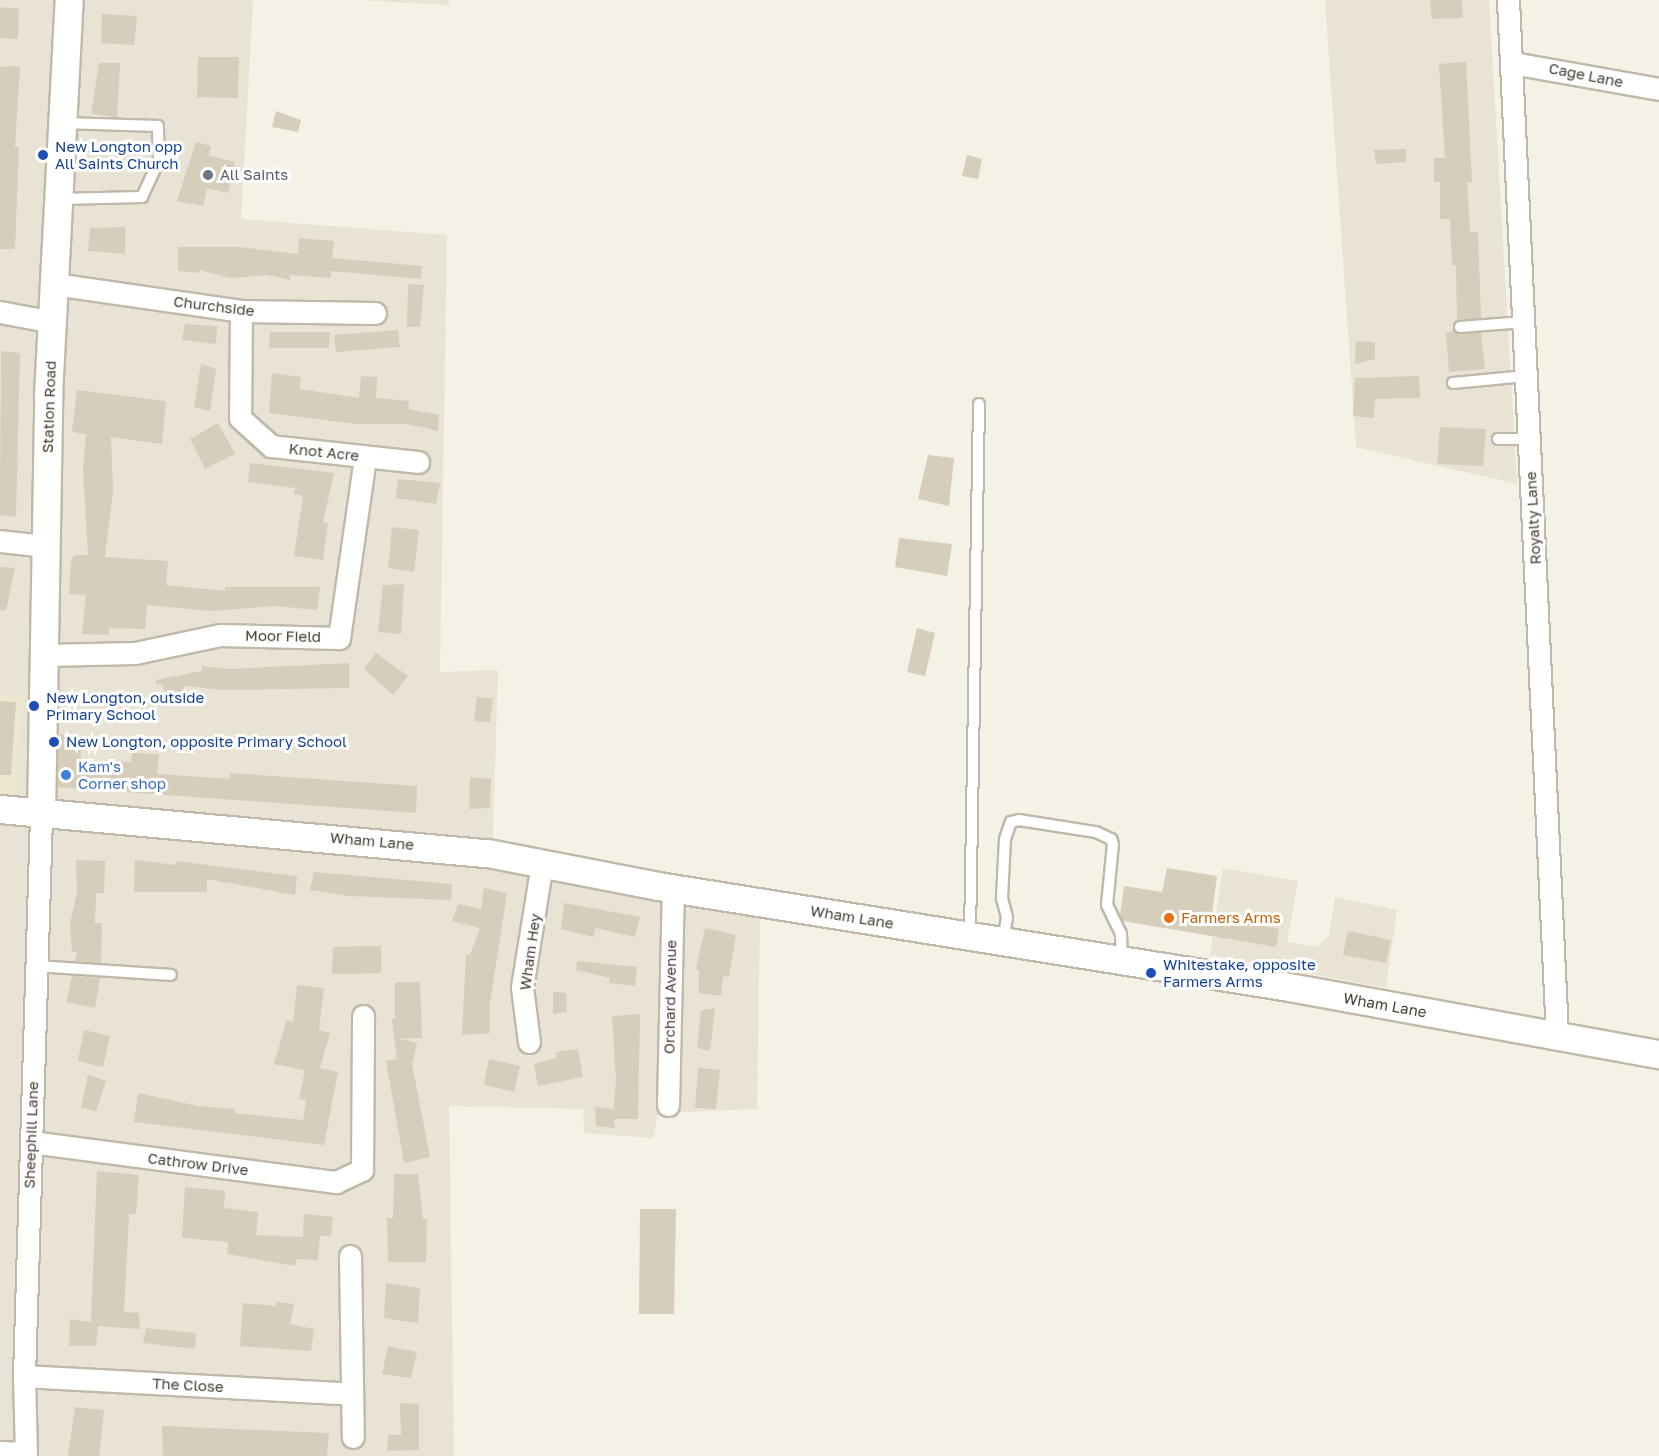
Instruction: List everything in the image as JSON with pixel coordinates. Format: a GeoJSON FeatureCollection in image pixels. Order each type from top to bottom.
{"type":"FeatureCollection","features":[{"type":"Feature","properties":{"kind":"street","name":"Station Road"},"geometry":{"type":"LineString","coordinates":[[41,815],[45,546],[54,284],[69,0]]}},
{"type":"Feature","properties":{"kind":"street","name":"Royalty Lane"},"geometry":{"type":"LineString","coordinates":[[1508,0],[1557,1036]]}},
{"type":"Feature","properties":{"kind":"street","name":"Cage Lane"},"geometry":{"type":"LineString","coordinates":[[1512,63],[1659,89]]}},
{"type":"Feature","properties":{"kind":"street","name":"Churchside"},"geometry":{"type":"LineString","coordinates":[[54,284],[241,311],[375,313]]}},
{"type":"Feature","properties":{"kind":"street","name":"Knot Acre"},"geometry":{"type":"LineString","coordinates":[[241,311],[240,418],[271,446],[417,462]]}},
{"type":"Feature","properties":{"kind":"street"},"geometry":{"type":"LineString","coordinates":[[0,312],[53,322]]}},
{"type":"Feature","properties":{"kind":"street","name":"Moor Field"},"geometry":{"type":"LineString","coordinates":[[45,655],[135,653],[220,634],[339,638],[365,457]]}},
{"type":"Feature","properties":{"kind":"street"},"geometry":{"type":"LineString","coordinates":[[0,541],[45,546]]}},
{"type":"Feature","properties":{"kind":"street","name":"Wham Lane"},"geometry":{"type":"LineString","coordinates":[[0,809],[41,815],[358,839],[488,853],[673,889],[1002,941],[1659,1054]]}},
{"type":"Feature","properties":{"kind":"street","name":"Sheephill Lane"},"geometry":{"type":"LineString","coordinates":[[26,1454],[24,1376],[41,815]]}},
{"type":"Feature","properties":{"kind":"street","name":"Wham Hey"},"geometry":{"type":"LineString","coordinates":[[529,1042],[522,987],[542,863]]}},
{"type":"Feature","properties":{"kind":"street","name":"Orchard Avenue"},"geometry":{"type":"LineString","coordinates":[[668,1105],[673,889]]}},
{"type":"Feature","properties":{"kind":"street","name":"Cathrow Drive"},"geometry":{"type":"LineString","coordinates":[[31,1142],[336,1182],[362,1170],[363,1016]]}},
{"type":"Feature","properties":{"kind":"street"},"geometry":{"type":"LineString","coordinates":[[350,1256],[353,1437]]}},
{"type":"Feature","properties":{"kind":"street","name":"The Close"},"geometry":{"type":"LineString","coordinates":[[24,1376],[352,1394]]}},
{"type":"Feature","properties":{"kind":"street"},"geometry":{"type":"LineString","coordinates":[[0,1452],[26,1454]]}},
{"type":"Feature","properties":{"kind":"lane"},"geometry":{"type":"LineString","coordinates":[[59,199],[142,197],[159,160],[158,126],[63,123]]}},
{"type":"Feature","properties":{"kind":"lane"},"geometry":{"type":"LineString","coordinates":[[1460,327],[1524,322]]}},
{"type":"Feature","properties":{"kind":"lane"},"geometry":{"type":"LineString","coordinates":[[1453,383],[1526,376]]}},
{"type":"Feature","properties":{"kind":"lane"},"geometry":{"type":"LineString","coordinates":[[969,936],[979,404]]}},
{"type":"Feature","properties":{"kind":"lane"},"geometry":{"type":"LineString","coordinates":[[1497,439],[1529,439]]}},
{"type":"Feature","properties":{"kind":"lane"},"geometry":{"type":"LineString","coordinates":[[1002,941],[1007,917],[1002,898],[1005,839],[1011,822],[1019,820],[1096,832],[1111,839],[1113,844],[1107,905],[1121,934],[1122,962]]}},
{"type":"Feature","properties":{"kind":"lane"},"geometry":{"type":"LineString","coordinates":[[37,966],[171,975]]}},
{"type":"Feature","properties":{"kind":"shaded area"},"geometry":{"type":"Polygon","coordinates":[[[0,0],[253,0],[241,219],[447,235],[440,672],[498,670],[492,864],[760,915],[757,1109],[658,1113],[653,1138],[584,1133],[583,1109],[449,1106],[454,1456],[0,1456],[0,0]]]}},
{"type":"Feature","properties":{"kind":"shaded area"},"geometry":{"type":"Polygon","coordinates":[[[362,0],[449,0],[449,5],[362,0]]]}},
{"type":"Feature","properties":{"kind":"shaded area"},"geometry":{"type":"Polygon","coordinates":[[[1325,0],[1489,0],[1517,484],[1356,447],[1325,0]]]}},
{"type":"Feature","properties":{"kind":"shaded area"},"geometry":{"type":"Polygon","coordinates":[[[0,694],[23,696],[13,798],[0,796],[0,694]]]}},
{"type":"Feature","properties":{"kind":"shaded area"},"geometry":{"type":"Polygon","coordinates":[[[1223,868],[1298,881],[1287,942],[1317,947],[1329,936],[1335,897],[1397,910],[1386,988],[1210,955],[1223,868]]]}},
{"type":"Feature","properties":{"kind":"building"},"geometry":{"type":"Polygon","coordinates":[[[1430,0],[1462,0],[1463,18],[1432,19],[1430,0]]]}},
{"type":"Feature","properties":{"kind":"building"},"geometry":{"type":"Polygon","coordinates":[[[0,7],[19,9],[18,39],[0,38],[0,7]]]}},
{"type":"Feature","properties":{"kind":"building"},"geometry":{"type":"Polygon","coordinates":[[[102,14],[137,16],[134,45],[101,43],[102,14]]]}},
{"type":"Feature","properties":{"kind":"building"},"geometry":{"type":"Polygon","coordinates":[[[198,57],[239,57],[238,98],[197,97],[198,57]]]}},
{"type":"Feature","properties":{"kind":"building"},"geometry":{"type":"Polygon","coordinates":[[[1466,62],[1472,182],[1467,182],[1470,232],[1478,232],[1481,318],[1457,320],[1456,265],[1452,265],[1450,219],[1440,219],[1440,182],[1434,182],[1434,158],[1445,158],[1439,64],[1466,62]]]}},
{"type":"Feature","properties":{"kind":"building"},"geometry":{"type":"Polygon","coordinates":[[[99,63],[120,63],[117,117],[91,114],[99,63]]]}},
{"type":"Feature","properties":{"kind":"building"},"geometry":{"type":"Polygon","coordinates":[[[20,66],[15,147],[19,147],[15,249],[0,249],[0,67],[20,66]]]}},
{"type":"Feature","properties":{"kind":"building"},"geometry":{"type":"Polygon","coordinates":[[[276,111],[301,120],[298,132],[272,127],[276,111]]]}},
{"type":"Feature","properties":{"kind":"building","name":"All Saints"},"geometry":{"type":"Polygon","coordinates":[[[196,142],[211,146],[209,156],[235,162],[228,193],[207,188],[203,206],[177,201],[196,142]]]}},
{"type":"Feature","properties":{"kind":"building"},"geometry":{"type":"Polygon","coordinates":[[[1406,149],[1406,162],[1376,164],[1374,150],[1406,149]]]}},
{"type":"Feature","properties":{"kind":"building"},"geometry":{"type":"Polygon","coordinates":[[[967,155],[982,159],[978,179],[962,176],[967,155]]]}},
{"type":"Feature","properties":{"kind":"building"},"geometry":{"type":"Polygon","coordinates":[[[125,227],[125,254],[88,251],[90,228],[125,227]]]}},
{"type":"Feature","properties":{"kind":"building"},"geometry":{"type":"Polygon","coordinates":[[[299,238],[334,241],[332,258],[422,266],[421,279],[331,271],[331,278],[290,275],[290,280],[268,275],[232,278],[199,270],[199,273],[178,271],[178,247],[240,247],[298,254],[299,238]]]}},
{"type":"Feature","properties":{"kind":"building"},"geometry":{"type":"Polygon","coordinates":[[[408,284],[424,285],[420,327],[407,327],[408,284]]]}},
{"type":"Feature","properties":{"kind":"building"},"geometry":{"type":"Polygon","coordinates":[[[185,324],[217,326],[216,344],[182,340],[185,324]]]}},
{"type":"Feature","properties":{"kind":"building"},"geometry":{"type":"Polygon","coordinates":[[[398,330],[400,347],[336,352],[334,335],[398,330]]]}},
{"type":"Feature","properties":{"kind":"building"},"geometry":{"type":"Polygon","coordinates":[[[1454,331],[1481,333],[1485,369],[1449,372],[1446,333],[1454,331]]]}},
{"type":"Feature","properties":{"kind":"building"},"geometry":{"type":"Polygon","coordinates":[[[270,332],[330,332],[329,348],[269,348],[270,332]]]}},
{"type":"Feature","properties":{"kind":"building"},"geometry":{"type":"Polygon","coordinates":[[[1356,341],[1375,342],[1375,359],[1355,364],[1356,341]]]}},
{"type":"Feature","properties":{"kind":"building"},"geometry":{"type":"Polygon","coordinates":[[[1,351],[20,353],[16,517],[0,515],[1,351]]]}},
{"type":"Feature","properties":{"kind":"building"},"geometry":{"type":"Polygon","coordinates":[[[201,364],[216,369],[210,411],[194,407],[201,364]]]}},
{"type":"Feature","properties":{"kind":"building"},"geometry":{"type":"Polygon","coordinates":[[[272,373],[301,377],[300,389],[359,398],[361,376],[377,377],[376,398],[409,401],[408,409],[439,415],[438,431],[407,424],[356,424],[269,413],[272,373]]]}},
{"type":"Feature","properties":{"kind":"building"},"geometry":{"type":"Polygon","coordinates":[[[1419,376],[1420,398],[1375,399],[1374,418],[1353,416],[1355,378],[1419,376]]]}},
{"type":"Feature","properties":{"kind":"building"},"geometry":{"type":"Polygon","coordinates":[[[77,390],[166,401],[162,444],[111,437],[113,490],[105,557],[168,561],[166,585],[225,591],[225,587],[320,587],[317,610],[275,606],[211,611],[147,605],[145,629],[109,628],[109,635],[82,634],[86,595],[69,594],[71,559],[75,555],[88,555],[83,469],[86,434],[72,432],[77,390]]]}},
{"type":"Feature","properties":{"kind":"building"},"geometry":{"type":"Polygon","coordinates":[[[218,423],[235,454],[205,469],[190,439],[218,423]]]}},
{"type":"Feature","properties":{"kind":"building"},"geometry":{"type":"Polygon","coordinates":[[[1440,427],[1486,429],[1483,466],[1437,464],[1440,427]]]}},
{"type":"Feature","properties":{"kind":"building"},"geometry":{"type":"Polygon","coordinates":[[[928,455],[954,458],[949,506],[918,499],[928,455]]]}},
{"type":"Feature","properties":{"kind":"building"},"geometry":{"type":"Polygon","coordinates":[[[250,463],[334,473],[323,523],[328,523],[323,560],[294,556],[303,496],[294,494],[295,488],[248,482],[250,463]]]}},
{"type":"Feature","properties":{"kind":"building"},"geometry":{"type":"Polygon","coordinates":[[[398,479],[440,483],[436,504],[396,498],[398,479]]]}},
{"type":"Feature","properties":{"kind":"building"},"geometry":{"type":"Polygon","coordinates":[[[392,527],[419,530],[414,572],[388,568],[392,527]]]}},
{"type":"Feature","properties":{"kind":"building"},"geometry":{"type":"Polygon","coordinates":[[[899,538],[952,544],[947,576],[895,567],[899,538]]]}},
{"type":"Feature","properties":{"kind":"building"},"geometry":{"type":"Polygon","coordinates":[[[0,567],[15,568],[6,611],[0,610],[0,567]]]}},
{"type":"Feature","properties":{"kind":"building"},"geometry":{"type":"Polygon","coordinates":[[[404,584],[401,634],[378,632],[383,585],[404,584]]]}},
{"type":"Feature","properties":{"kind":"building"},"geometry":{"type":"Polygon","coordinates":[[[917,628],[935,633],[925,676],[907,672],[917,628]]]}},
{"type":"Feature","properties":{"kind":"building"},"geometry":{"type":"Polygon","coordinates":[[[376,653],[408,676],[393,695],[364,669],[376,653]]]}},
{"type":"Feature","properties":{"kind":"building"},"geometry":{"type":"Polygon","coordinates":[[[349,663],[349,688],[226,690],[183,686],[185,695],[165,699],[163,685],[156,684],[156,680],[202,671],[202,666],[229,669],[349,663]]]}},
{"type":"Feature","properties":{"kind":"building"},"geometry":{"type":"Polygon","coordinates":[[[477,697],[493,698],[490,722],[474,721],[477,697]]]}},
{"type":"Feature","properties":{"kind":"building"},"geometry":{"type":"Polygon","coordinates":[[[0,701],[16,702],[11,775],[0,775],[0,701]]]}},
{"type":"Feature","properties":{"kind":"building"},"geometry":{"type":"Polygon","coordinates":[[[58,734],[80,735],[81,761],[131,762],[132,753],[159,754],[157,774],[230,779],[230,773],[417,786],[416,813],[57,787],[58,734]]]}},
{"type":"Feature","properties":{"kind":"building"},"geometry":{"type":"Polygon","coordinates":[[[470,777],[491,779],[490,808],[469,809],[470,777]]]}},
{"type":"Feature","properties":{"kind":"building"},"geometry":{"type":"Polygon","coordinates":[[[76,860],[105,861],[104,893],[96,893],[95,923],[102,923],[101,963],[75,961],[77,952],[72,952],[70,924],[77,892],[76,860]]]}},
{"type":"Feature","properties":{"kind":"building"},"geometry":{"type":"Polygon","coordinates":[[[135,860],[175,865],[176,861],[297,876],[295,895],[207,879],[207,892],[134,892],[135,860]]]}},
{"type":"Feature","properties":{"kind":"building"},"geometry":{"type":"Polygon","coordinates":[[[1167,868],[1217,876],[1212,915],[1279,929],[1276,947],[1123,921],[1120,915],[1124,886],[1162,892],[1167,868]]]}},
{"type":"Feature","properties":{"kind":"building"},"geometry":{"type":"Polygon","coordinates":[[[314,872],[452,884],[451,900],[349,896],[310,890],[314,872]]]}},
{"type":"Feature","properties":{"kind":"building"},"geometry":{"type":"Polygon","coordinates":[[[484,888],[507,893],[490,1003],[490,1033],[462,1035],[466,954],[470,955],[480,928],[452,921],[458,904],[481,909],[484,888]]]}},
{"type":"Feature","properties":{"kind":"building"},"geometry":{"type":"Polygon","coordinates":[[[564,903],[640,917],[635,937],[595,928],[594,937],[561,929],[564,903]]]}},
{"type":"Feature","properties":{"kind":"building"},"geometry":{"type":"Polygon","coordinates":[[[705,928],[736,935],[729,977],[723,976],[721,996],[699,993],[699,970],[696,969],[705,928]]]}},
{"type":"Feature","properties":{"kind":"building"},"geometry":{"type":"Polygon","coordinates":[[[1348,931],[1391,940],[1386,963],[1343,955],[1348,931]]]}},
{"type":"Feature","properties":{"kind":"building"},"geometry":{"type":"Polygon","coordinates":[[[381,946],[381,973],[332,974],[333,947],[381,946]]]}},
{"type":"Feature","properties":{"kind":"building"},"geometry":{"type":"Polygon","coordinates":[[[577,961],[637,967],[635,986],[609,983],[610,978],[576,970],[577,961]]]}},
{"type":"Feature","properties":{"kind":"building"},"geometry":{"type":"Polygon","coordinates":[[[72,976],[100,978],[95,1008],[66,1002],[72,976]]]}},
{"type":"Feature","properties":{"kind":"building"},"geometry":{"type":"Polygon","coordinates":[[[395,982],[420,982],[422,1038],[399,1039],[417,1043],[412,1064],[430,1157],[404,1163],[386,1061],[397,1059],[392,1019],[395,1019],[395,982]]]}},
{"type":"Feature","properties":{"kind":"building"},"geometry":{"type":"Polygon","coordinates":[[[297,985],[324,988],[319,1030],[330,1033],[320,1068],[338,1072],[324,1145],[134,1122],[138,1093],[198,1106],[235,1109],[234,1113],[303,1120],[306,1100],[299,1099],[305,1070],[274,1064],[287,1020],[293,1022],[297,985]]]}},
{"type":"Feature","properties":{"kind":"building"},"geometry":{"type":"Polygon","coordinates":[[[553,992],[566,993],[567,1012],[553,1014],[553,992]]]}},
{"type":"Feature","properties":{"kind":"building"},"geometry":{"type":"Polygon","coordinates":[[[715,1008],[710,1051],[697,1048],[701,1010],[715,1008]]]}},
{"type":"Feature","properties":{"kind":"building"},"geometry":{"type":"Polygon","coordinates":[[[640,1014],[638,1119],[614,1119],[615,1128],[596,1126],[595,1107],[613,1109],[613,1114],[616,1079],[612,1016],[640,1014]]]}},
{"type":"Feature","properties":{"kind":"building"},"geometry":{"type":"Polygon","coordinates":[[[84,1030],[110,1036],[103,1067],[78,1061],[84,1030]]]}},
{"type":"Feature","properties":{"kind":"building"},"geometry":{"type":"Polygon","coordinates":[[[578,1049],[583,1077],[538,1086],[534,1064],[557,1058],[556,1052],[578,1049]]]}},
{"type":"Feature","properties":{"kind":"building"},"geometry":{"type":"Polygon","coordinates":[[[489,1059],[520,1066],[514,1092],[484,1085],[489,1059]]]}},
{"type":"Feature","properties":{"kind":"building"},"geometry":{"type":"Polygon","coordinates":[[[698,1068],[720,1070],[716,1109],[695,1108],[698,1068]]]}},
{"type":"Feature","properties":{"kind":"building"},"geometry":{"type":"Polygon","coordinates":[[[88,1074],[106,1081],[96,1111],[81,1108],[88,1074]]]}},
{"type":"Feature","properties":{"kind":"building"},"geometry":{"type":"Polygon","coordinates":[[[97,1171],[139,1175],[136,1214],[129,1214],[124,1312],[139,1313],[140,1329],[98,1326],[96,1346],[69,1346],[70,1319],[91,1322],[97,1171]]]}},
{"type":"Feature","properties":{"kind":"building"},"geometry":{"type":"Polygon","coordinates":[[[394,1174],[418,1174],[423,1219],[427,1219],[426,1262],[388,1262],[387,1218],[393,1218],[394,1174]]]}},
{"type":"Feature","properties":{"kind":"building"},"geometry":{"type":"Polygon","coordinates":[[[185,1187],[225,1191],[224,1208],[258,1212],[256,1235],[303,1237],[304,1214],[333,1217],[331,1236],[320,1236],[318,1260],[296,1259],[295,1266],[227,1254],[228,1242],[182,1238],[185,1187]]]}},
{"type":"Feature","properties":{"kind":"building"},"geometry":{"type":"Polygon","coordinates":[[[640,1209],[676,1209],[674,1314],[639,1314],[640,1209]]]}},
{"type":"Feature","properties":{"kind":"building"},"geometry":{"type":"Polygon","coordinates":[[[386,1283],[420,1288],[418,1323],[384,1318],[386,1283]]]}},
{"type":"Feature","properties":{"kind":"building"},"geometry":{"type":"Polygon","coordinates":[[[276,1302],[294,1304],[290,1324],[314,1329],[311,1351],[240,1346],[243,1303],[276,1306],[276,1302]]]}},
{"type":"Feature","properties":{"kind":"building"},"geometry":{"type":"Polygon","coordinates":[[[146,1328],[196,1333],[195,1349],[143,1343],[146,1328]]]}},
{"type":"Feature","properties":{"kind":"building"},"geometry":{"type":"Polygon","coordinates":[[[388,1346],[417,1352],[411,1378],[382,1374],[388,1346]]]}},
{"type":"Feature","properties":{"kind":"building"},"geometry":{"type":"Polygon","coordinates":[[[400,1403],[419,1404],[419,1450],[387,1451],[388,1435],[401,1435],[400,1403]]]}},
{"type":"Feature","properties":{"kind":"building"},"geometry":{"type":"Polygon","coordinates":[[[75,1407],[104,1410],[99,1456],[68,1456],[75,1407]]]}},
{"type":"Feature","properties":{"kind":"building"},"geometry":{"type":"Polygon","coordinates":[[[162,1426],[329,1433],[327,1456],[163,1456],[162,1426]]]}},
{"type":"Feature","properties":{"kind":"place","name":"New Longton opp All Saints Church"},"geometry":{"type":"Point","coordinates":[43,155]}},
{"type":"Feature","properties":{"kind":"place","name":"All Saints"},"geometry":{"type":"Point","coordinates":[208,175]}},
{"type":"Feature","properties":{"kind":"place","name":"New Longton, outside Primary School"},"geometry":{"type":"Point","coordinates":[34,706]}},
{"type":"Feature","properties":{"kind":"place","name":"New Longton, opposite Primary School"},"geometry":{"type":"Point","coordinates":[54,742]}},
{"type":"Feature","properties":{"kind":"place","name":"Kam's Corner shop"},"geometry":{"type":"Point","coordinates":[66,775]}},
{"type":"Feature","properties":{"kind":"place","name":"Farmers Arms"},"geometry":{"type":"Point","coordinates":[1169,918]}},
{"type":"Feature","properties":{"kind":"place","name":"Whitestake, opposite Farmers Arms"},"geometry":{"type":"Point","coordinates":[1151,973]}}]}
